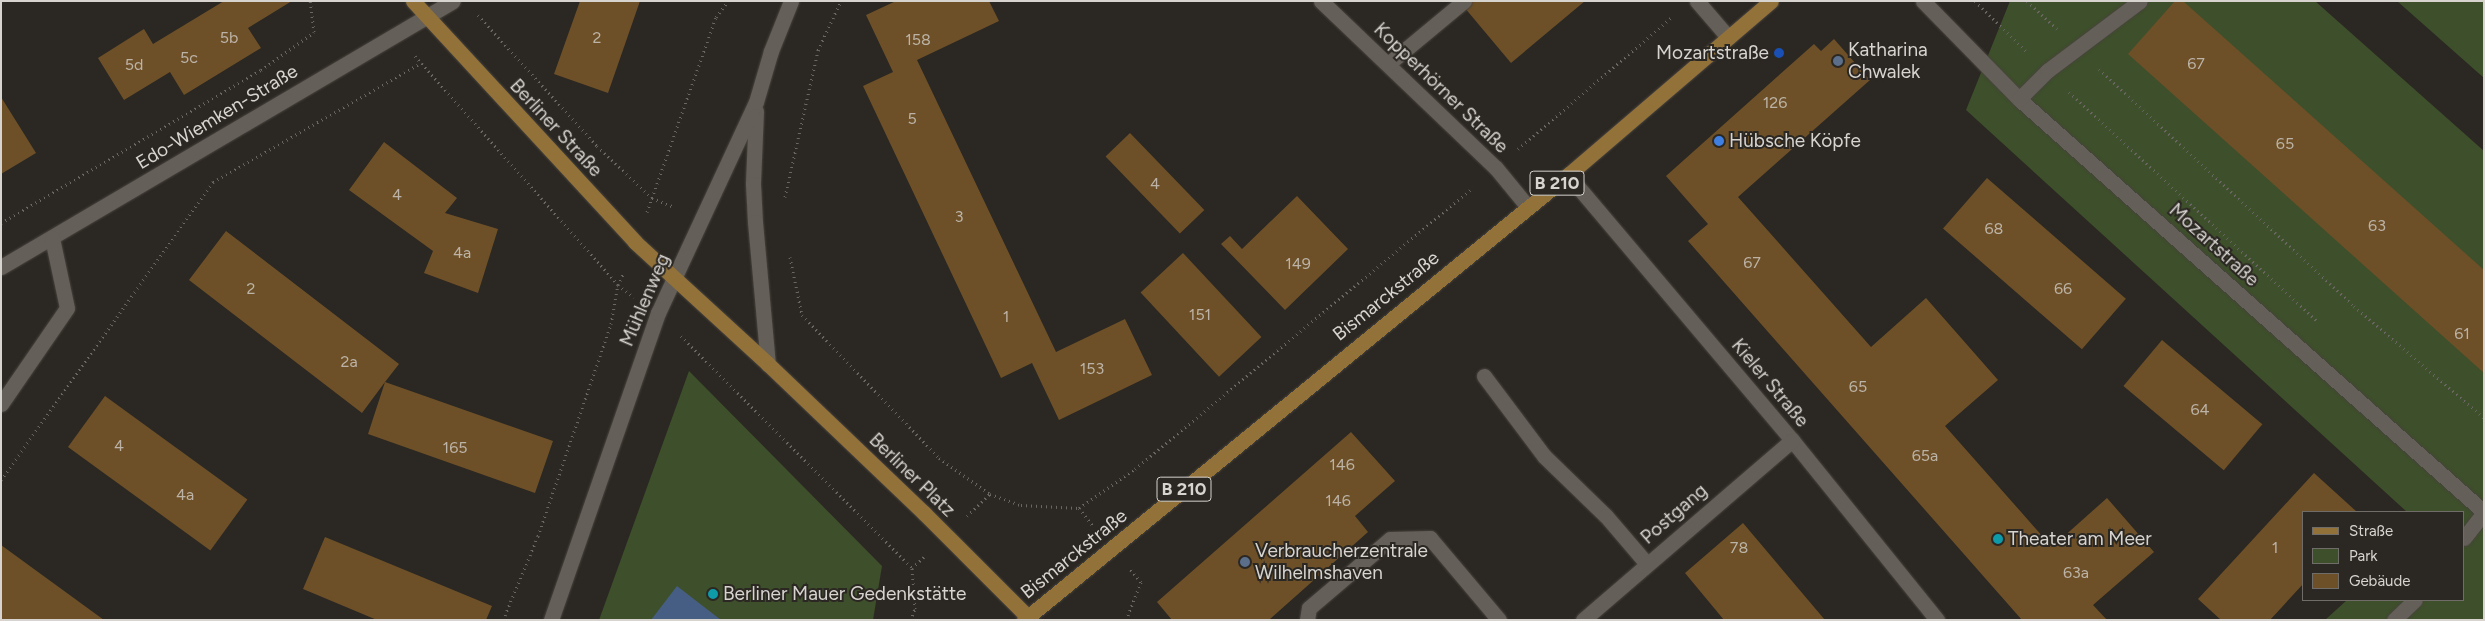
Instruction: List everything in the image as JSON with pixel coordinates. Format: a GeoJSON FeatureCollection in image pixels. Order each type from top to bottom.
{"type":"FeatureCollection","features":[{"type":"Feature","properties":{"kind":"main road","name":"Berliner Straße"},"geometry":{"type":"LineString","coordinates":[[413,1],[635,242],[673,278]]}},
{"type":"Feature","properties":{"kind":"main road","name":"Bismarckstraße"},"geometry":{"type":"LineString","coordinates":[[1028,619],[1568,174],[1771,1]]}},
{"type":"Feature","properties":{"kind":"main road","name":"Berliner Platz"},"geometry":{"type":"LineString","coordinates":[[673,278],[768,364],[924,513],[1028,619]]}},
{"type":"Feature","properties":{"kind":"street","name":"Edo-Wiemken-Straße"},"geometry":{"type":"LineString","coordinates":[[1,267],[453,1]]}},
{"type":"Feature","properties":{"kind":"street","name":"Mühlenweg"},"geometry":{"type":"LineString","coordinates":[[551,620],[658,313],[756,102],[771,51],[791,1]]}},
{"type":"Feature","properties":{"kind":"street","name":"Kopperhörner Straße"},"geometry":{"type":"LineString","coordinates":[[1321,1],[1496,168],[1528,207]]}},
{"type":"Feature","properties":{"kind":"street"},"geometry":{"type":"LineString","coordinates":[[1388,64],[1464,1]]}},
{"type":"Feature","properties":{"kind":"street"},"geometry":{"type":"LineString","coordinates":[[1697,1],[1728,37]]}},
{"type":"Feature","properties":{"kind":"street","name":"Mozartstraße"},"geometry":{"type":"LineString","coordinates":[[1924,1],[2019,99],[2484,512]]}},
{"type":"Feature","properties":{"kind":"street"},"geometry":{"type":"LineString","coordinates":[[2019,99],[2047,71],[2140,1]]}},
{"type":"Feature","properties":{"kind":"street"},"geometry":{"type":"LineString","coordinates":[[756,102],[753,184],[768,364]]}},
{"type":"Feature","properties":{"kind":"street","name":"Kieler Straße"},"geometry":{"type":"LineString","coordinates":[[1568,174],[1792,440],[1937,620]]}},
{"type":"Feature","properties":{"kind":"street"},"geometry":{"type":"LineString","coordinates":[[1,404],[67,308],[52,238]]}},
{"type":"Feature","properties":{"kind":"street"},"geometry":{"type":"LineString","coordinates":[[1484,376],[1544,456],[1606,516],[1647,564]]}},
{"type":"Feature","properties":{"kind":"street","name":"Postgang"},"geometry":{"type":"LineString","coordinates":[[1583,620],[1792,440]]}},
{"type":"Feature","properties":{"kind":"street"},"geometry":{"type":"LineString","coordinates":[[2465,537],[2484,512]]}},
{"type":"Feature","properties":{"kind":"street"},"geometry":{"type":"LineString","coordinates":[[1307,620],[1310,608],[1390,539],[1430,538],[1499,620]]}},
{"type":"Feature","properties":{"kind":"street"},"geometry":{"type":"LineString","coordinates":[[2394,620],[2414,601]]}},
{"type":"Feature","properties":{"kind":"path"},"geometry":{"type":"LineString","coordinates":[[1,224],[261,70],[314,32],[310,1]]}},
{"type":"Feature","properties":{"kind":"path"},"geometry":{"type":"LineString","coordinates":[[502,620],[538,536],[612,324],[618,286],[652,198],[682,108],[716,17],[728,1]]}},
{"type":"Feature","properties":{"kind":"path"},"geometry":{"type":"LineString","coordinates":[[755,222],[781,215],[818,50],[841,1]]}},
{"type":"Feature","properties":{"kind":"path"},"geometry":{"type":"LineString","coordinates":[[1975,1],[2047,71],[2324,327]]}},
{"type":"Feature","properties":{"kind":"path"},"geometry":{"type":"LineString","coordinates":[[2027,1],[2171,138],[2354,306],[2484,418]]}},
{"type":"Feature","properties":{"kind":"path"},"geometry":{"type":"LineString","coordinates":[[472,8],[597,146],[652,198],[703,219]]}},
{"type":"Feature","properties":{"kind":"path"},"geometry":{"type":"LineString","coordinates":[[1079,508],[1135,469],[1496,168],[1676,14]]}},
{"type":"Feature","properties":{"kind":"path"},"geometry":{"type":"LineString","coordinates":[[1,480],[214,182],[421,63]]}},
{"type":"Feature","properties":{"kind":"path"},"geometry":{"type":"LineString","coordinates":[[789,251],[802,315],[939,458],[990,494]]}},
{"type":"Feature","properties":{"kind":"green space"},"geometry":{"type":"Polygon","coordinates":[[[2010,1],[2315,1],[2484,151],[2484,620],[2325,620],[2346,601],[2465,601],[2465,511],[2406,511],[1966,110],[2010,1]]]}},
{"type":"Feature","properties":{"kind":"green space"},"geometry":{"type":"Polygon","coordinates":[[[2397,1],[2484,1],[2484,78],[2397,1]]]}},
{"type":"Feature","properties":{"kind":"green space"},"geometry":{"type":"Polygon","coordinates":[[[689,371],[882,566],[873,620],[599,620],[689,371]]]}},
{"type":"Feature","properties":{"kind":"water"},"geometry":{"type":"Polygon","coordinates":[[[677,586],[721,620],[651,620],[677,586]]]}},
{"type":"Feature","properties":{"kind":"building"},"geometry":{"type":"Polygon","coordinates":[[[224,1],[292,1],[248,28],[261,48],[184,95],[170,72],[124,100],[98,58],[144,29],[153,44],[224,1]]]}},
{"type":"Feature","properties":{"kind":"building"},"geometry":{"type":"Polygon","coordinates":[[[580,1],[640,1],[608,93],[554,74],[580,1]]]}},
{"type":"Feature","properties":{"kind":"building"},"geometry":{"type":"Polygon","coordinates":[[[896,1],[989,1],[999,21],[917,60],[1056,352],[1125,319],[1152,375],[1059,420],[1032,363],[1001,378],[863,86],[893,72],[866,15],[896,1]]]}},
{"type":"Feature","properties":{"kind":"building"},"geometry":{"type":"Polygon","coordinates":[[[1459,1],[1585,1],[1511,63],[1459,1]]]}},
{"type":"Feature","properties":{"kind":"building"},"geometry":{"type":"Polygon","coordinates":[[[2175,1],[2183,1],[2484,270],[2484,373],[2128,54],[2175,1]]]}},
{"type":"Feature","properties":{"kind":"building"},"geometry":{"type":"Polygon","coordinates":[[[1834,39],[1870,80],[1738,197],[1871,347],[1926,298],[1998,380],[1945,426],[2052,547],[2107,498],[2154,552],[2093,605],[2107,620],[2022,620],[1688,241],[1708,224],[1666,176],[1814,44],[1821,51],[1834,39]]]}},
{"type":"Feature","properties":{"kind":"building"},"geometry":{"type":"Polygon","coordinates":[[[1,97],[36,153],[1,174],[1,97]]]}},
{"type":"Feature","properties":{"kind":"building"},"geometry":{"type":"Polygon","coordinates":[[[1130,133],[1204,210],[1180,234],[1106,157],[1130,133]]]}},
{"type":"Feature","properties":{"kind":"building"},"geometry":{"type":"Polygon","coordinates":[[[384,142],[457,198],[445,213],[498,229],[478,293],[424,273],[433,251],[349,190],[384,142]]]}},
{"type":"Feature","properties":{"kind":"building"},"geometry":{"type":"Polygon","coordinates":[[[1987,178],[2126,299],[2082,349],[1943,229],[1987,178]]]}},
{"type":"Feature","properties":{"kind":"building"},"geometry":{"type":"Polygon","coordinates":[[[1297,196],[1348,249],[1285,310],[1221,244],[1230,236],[1242,249],[1297,196]]]}},
{"type":"Feature","properties":{"kind":"building"},"geometry":{"type":"Polygon","coordinates":[[[226,231],[399,364],[362,413],[189,280],[226,231]]]}},
{"type":"Feature","properties":{"kind":"building"},"geometry":{"type":"Polygon","coordinates":[[[1183,253],[1261,337],[1219,377],[1141,293],[1183,253]]]}},
{"type":"Feature","properties":{"kind":"building"},"geometry":{"type":"Polygon","coordinates":[[[2162,340],[2262,424],[2224,470],[2123,386],[2162,340]]]}},
{"type":"Feature","properties":{"kind":"building"},"geometry":{"type":"Polygon","coordinates":[[[385,382],[553,441],[535,493],[368,434],[385,382]]]}},
{"type":"Feature","properties":{"kind":"building"},"geometry":{"type":"Polygon","coordinates":[[[105,396],[247,499],[210,550],[68,447],[105,396]]]}},
{"type":"Feature","properties":{"kind":"building"},"geometry":{"type":"Polygon","coordinates":[[[1351,432],[1395,481],[1355,516],[1368,532],[1269,620],[1172,620],[1157,602],[1351,432]]]}},
{"type":"Feature","properties":{"kind":"building"},"geometry":{"type":"Polygon","coordinates":[[[2314,473],[2356,511],[2302,511],[2302,585],[2270,620],[2221,620],[2198,599],[2314,473]]]}},
{"type":"Feature","properties":{"kind":"building"},"geometry":{"type":"Polygon","coordinates":[[[1743,523],[1825,620],[1724,620],[1685,573],[1743,523]]]}},
{"type":"Feature","properties":{"kind":"building"},"geometry":{"type":"Polygon","coordinates":[[[325,537],[492,606],[486,620],[377,620],[303,589],[325,537]]]}},
{"type":"Feature","properties":{"kind":"building"},"geometry":{"type":"Polygon","coordinates":[[[1,545],[104,620],[1,620],[1,545]]]}},
{"type":"Feature","properties":{"kind":"place","name":"Mozartstraße"},"geometry":{"type":"Point","coordinates":[1779,53]}},
{"type":"Feature","properties":{"kind":"place","name":"Katharina Chwalek"},"geometry":{"type":"Point","coordinates":[1838,61]}},
{"type":"Feature","properties":{"kind":"place","name":"Hübsche Köpfe"},"geometry":{"type":"Point","coordinates":[1719,141]}},
{"type":"Feature","properties":{"kind":"place","name":"Theater am Meer"},"geometry":{"type":"Point","coordinates":[1998,539]}},
{"type":"Feature","properties":{"kind":"place","name":"Verbraucherzentrale Wilhelmshaven"},"geometry":{"type":"Point","coordinates":[1245,562]}},
{"type":"Feature","properties":{"kind":"place","name":"Berliner Mauer Gedenkstätte"},"geometry":{"type":"Point","coordinates":[713,594]}}]}
